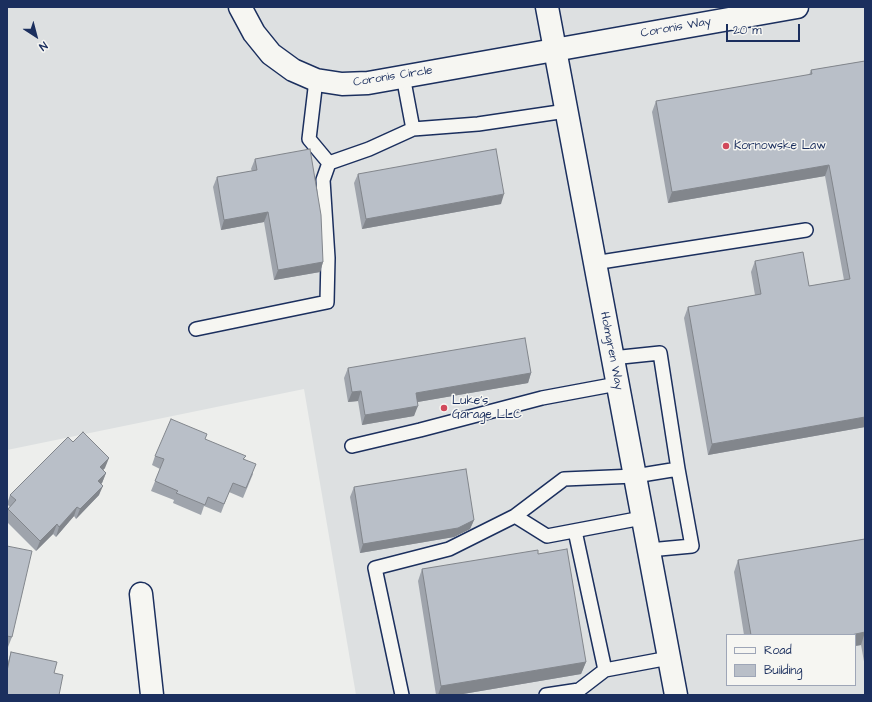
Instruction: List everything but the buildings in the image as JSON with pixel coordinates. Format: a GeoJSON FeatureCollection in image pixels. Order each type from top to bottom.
{"type":"FeatureCollection","features":[{"type":"Feature","properties":{"kind":"street","name":"Coronis Circle"},"geometry":{"type":"LineString","coordinates":[[240,7],[254,33],[271,54],[293,70],[316,80],[342,84],[368,83],[554,50]]}},
{"type":"Feature","properties":{"kind":"street","name":"Holmgren Way"},"geometry":{"type":"LineString","coordinates":[[547,7],[676,695]]}},
{"type":"Feature","properties":{"kind":"street","name":"Coronis Way"},"geometry":{"type":"LineString","coordinates":[[554,50],[797,7]]}},
{"type":"Feature","properties":{"kind":"street"},"geometry":{"type":"LineString","coordinates":[[141,594],[152,695]]}},
{"type":"Feature","properties":{"kind":"lane"},"geometry":{"type":"LineString","coordinates":[[403,76],[413,129]]}},
{"type":"Feature","properties":{"kind":"lane"},"geometry":{"type":"LineString","coordinates":[[316,80],[309,139],[329,163]]}},
{"type":"Feature","properties":{"kind":"lane"},"geometry":{"type":"LineString","coordinates":[[329,163],[369,149],[413,129],[478,124],[566,111]]}},
{"type":"Feature","properties":{"kind":"lane"},"geometry":{"type":"LineString","coordinates":[[196,329],[327,302],[328,258],[323,180],[329,163]]}},
{"type":"Feature","properties":{"kind":"lane"},"geometry":{"type":"LineString","coordinates":[[594,263],[806,230]]}},
{"type":"Feature","properties":{"kind":"lane"},"geometry":{"type":"LineString","coordinates":[[612,358],[660,353],[678,469],[692,546],[649,550]]}},
{"type":"Feature","properties":{"kind":"lane"},"geometry":{"type":"LineString","coordinates":[[352,446],[542,398],[617,384]]}},
{"type":"Feature","properties":{"kind":"lane"},"geometry":{"type":"LineString","coordinates":[[402,695],[375,568],[449,549],[516,516],[564,479],[635,476],[678,469]]}},
{"type":"Feature","properties":{"kind":"lane"},"geometry":{"type":"LineString","coordinates":[[516,516],[547,536],[642,518]]}},
{"type":"Feature","properties":{"kind":"lane"},"geometry":{"type":"LineString","coordinates":[[575,530],[605,670]]}},
{"type":"Feature","properties":{"kind":"lane"},"geometry":{"type":"LineString","coordinates":[[546,695],[579,690],[605,670],[669,658]]}},
{"type":"Feature","properties":{"kind":"shaded area"},"geometry":{"type":"Polygon","coordinates":[[[7,7],[865,7],[865,695],[356,695],[304,389],[7,450],[7,7]]]}},
{"type":"Feature","properties":{"kind":"place","name":"Kornowske Law"},"geometry":{"type":"Point","coordinates":[726,146]}},
{"type":"Feature","properties":{"kind":"place","name":"Luke's Garage LLC"},"geometry":{"type":"Point","coordinates":[444,408]}}]}
